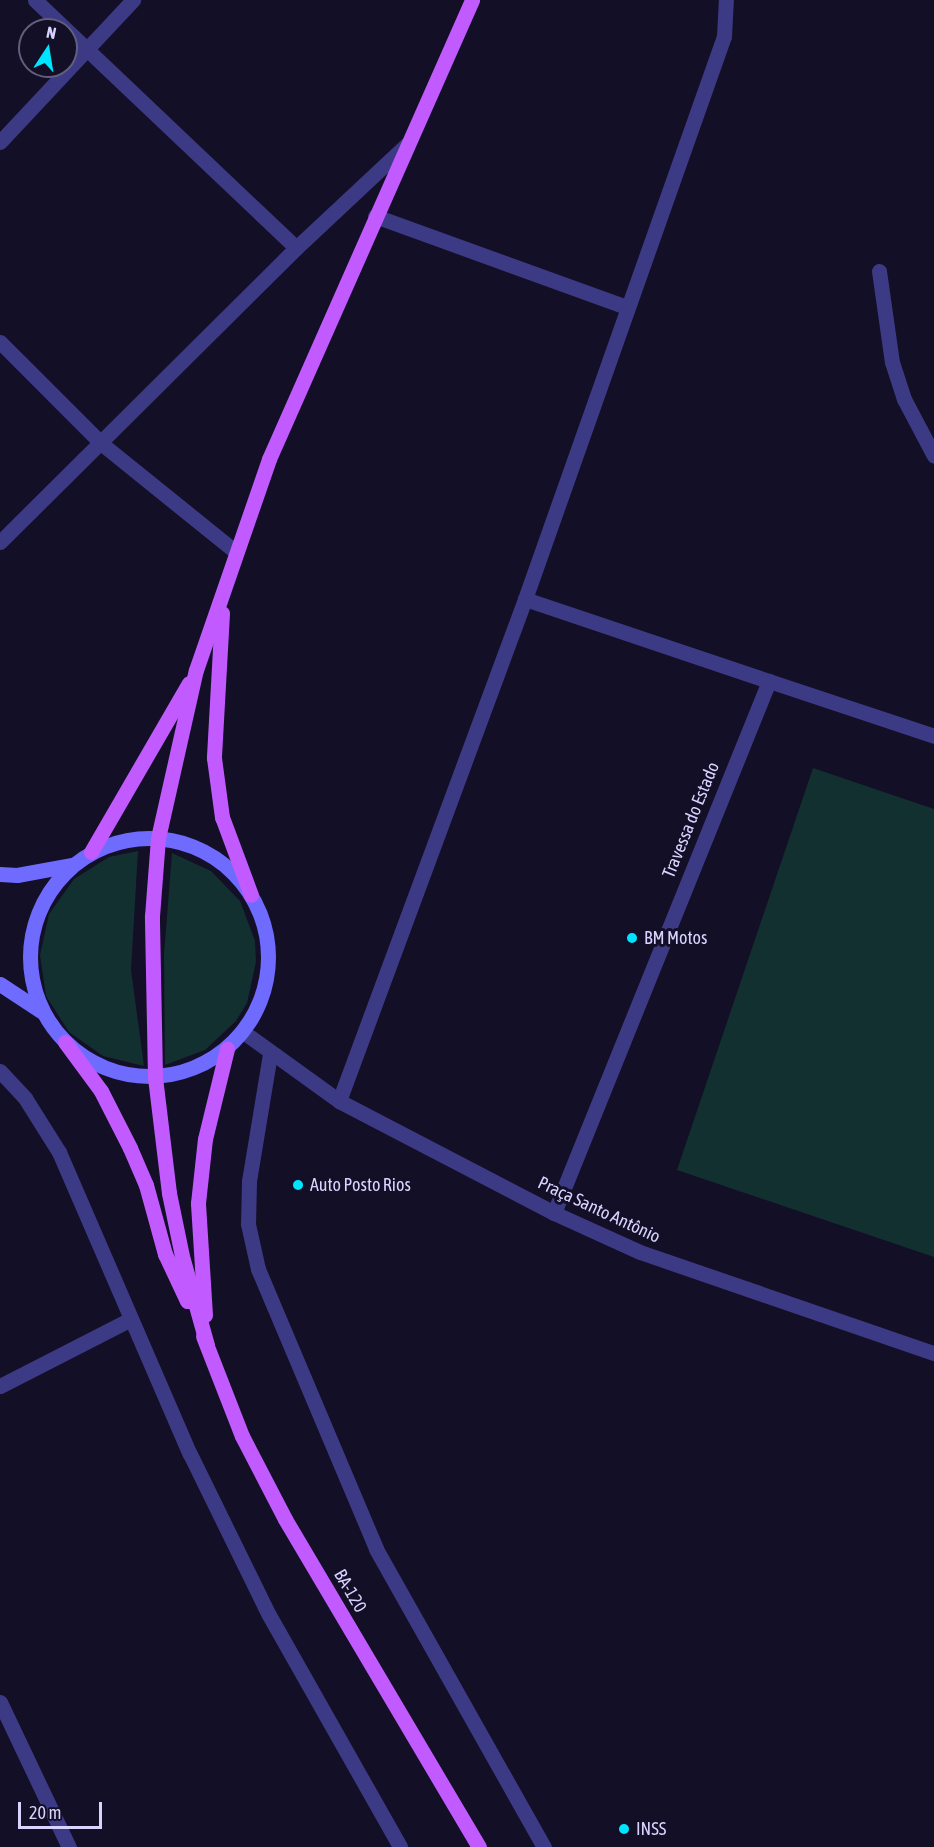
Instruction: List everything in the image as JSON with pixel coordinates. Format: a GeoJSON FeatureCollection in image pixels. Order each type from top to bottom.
{"type":"FeatureCollection","features":[{"type":"Feature","properties":{"kind":"main road","name":"BA-120"},"geometry":{"type":"LineString","coordinates":[[472,0],[269,459],[225,583],[196,670],[158,838],[152,916],[155,1077],[169,1192],[207,1345],[242,1436],[285,1519],[478,1847]]}},
{"type":"Feature","properties":{"kind":"main road"},"geometry":{"type":"LineString","coordinates":[[65,1042],[97,1065],[119,1073],[155,1077],[182,1072],[227,1048],[256,1012],[267,979],[267,937],[222,817],[214,758],[215,682],[225,583]]}},
{"type":"Feature","properties":{"kind":"main road"},"geometry":{"type":"LineString","coordinates":[[91,852],[196,670]]}},
{"type":"Feature","properties":{"kind":"main road"},"geometry":{"type":"LineString","coordinates":[[207,1345],[165,1254],[146,1185],[130,1148],[101,1090],[42,1011],[31,980],[29,944],[36,916],[52,886],[72,865],[91,852],[130,839],[158,838],[197,848],[228,868],[251,895]]}},
{"type":"Feature","properties":{"kind":"main road"},"geometry":{"type":"LineString","coordinates":[[0,874],[17,875],[72,865]]}},
{"type":"Feature","properties":{"kind":"main road"},"geometry":{"type":"LineString","coordinates":[[0,984],[42,1011]]}},
{"type":"Feature","properties":{"kind":"main road"},"geometry":{"type":"LineString","coordinates":[[207,1345],[198,1203],[205,1139],[227,1048]]}},
{"type":"Feature","properties":{"kind":"street"},"geometry":{"type":"LineString","coordinates":[[35,0],[296,248]]}},
{"type":"Feature","properties":{"kind":"street"},"geometry":{"type":"LineString","coordinates":[[0,142],[89,49],[132,0]]}},
{"type":"Feature","properties":{"kind":"street"},"geometry":{"type":"LineString","coordinates":[[339,1101],[525,599],[626,307],[724,36],[726,0]]}},
{"type":"Feature","properties":{"kind":"street"},"geometry":{"type":"LineString","coordinates":[[0,542],[102,444],[296,248],[407,144]]}},
{"type":"Feature","properties":{"kind":"street"},"geometry":{"type":"LineString","coordinates":[[375,216],[626,307]]}},
{"type":"Feature","properties":{"kind":"street"},"geometry":{"type":"LineString","coordinates":[[879,271],[892,362],[904,399],[934,456]]}},
{"type":"Feature","properties":{"kind":"street"},"geometry":{"type":"LineString","coordinates":[[0,342],[102,444],[236,552]]}},
{"type":"Feature","properties":{"kind":"street"},"geometry":{"type":"LineString","coordinates":[[525,599],[934,735]]}},
{"type":"Feature","properties":{"kind":"street","name":"Travessa do Estado"},"geometry":{"type":"LineString","coordinates":[[554,1213],[769,681]]}},
{"type":"Feature","properties":{"kind":"street","name":"Praça Santo Antônio"},"geometry":{"type":"LineString","coordinates":[[242,1031],[270,1054],[339,1101],[554,1213],[640,1252],[934,1353]]}},
{"type":"Feature","properties":{"kind":"street"},"geometry":{"type":"LineString","coordinates":[[270,1054],[249,1181],[248,1224],[258,1269],[376,1549],[544,1847]]}},
{"type":"Feature","properties":{"kind":"street"},"geometry":{"type":"LineString","coordinates":[[0,1071],[25,1098],[59,1152],[131,1319],[269,1616],[400,1847]]}},
{"type":"Feature","properties":{"kind":"street"},"geometry":{"type":"LineString","coordinates":[[0,1386],[131,1319]]}},
{"type":"Feature","properties":{"kind":"street"},"geometry":{"type":"LineString","coordinates":[[0,1702],[69,1847]]}},
{"type":"Feature","properties":{"kind":"green space"},"geometry":{"type":"Polygon","coordinates":[[[813,768],[934,809],[934,1257],[677,1170],[813,768]]]}},
{"type":"Feature","properties":{"kind":"green space"},"geometry":{"type":"Polygon","coordinates":[[[138,851],[131,970],[144,1066],[103,1056],[69,1032],[46,996],[40,955],[49,914],[74,879],[109,857],[138,851]]]}},
{"type":"Feature","properties":{"kind":"green space"},"geometry":{"type":"Polygon","coordinates":[[[172,853],[211,871],[240,901],[255,941],[256,962],[247,1003],[236,1021],[205,1050],[165,1065],[164,954],[172,853]]]}},
{"type":"Feature","properties":{"kind":"place","name":"BM Motos"},"geometry":{"type":"Point","coordinates":[632,938]}},
{"type":"Feature","properties":{"kind":"place","name":"Auto Posto Rios"},"geometry":{"type":"Point","coordinates":[298,1185]}},
{"type":"Feature","properties":{"kind":"place","name":"INSS"},"geometry":{"type":"Point","coordinates":[624,1829]}}]}
